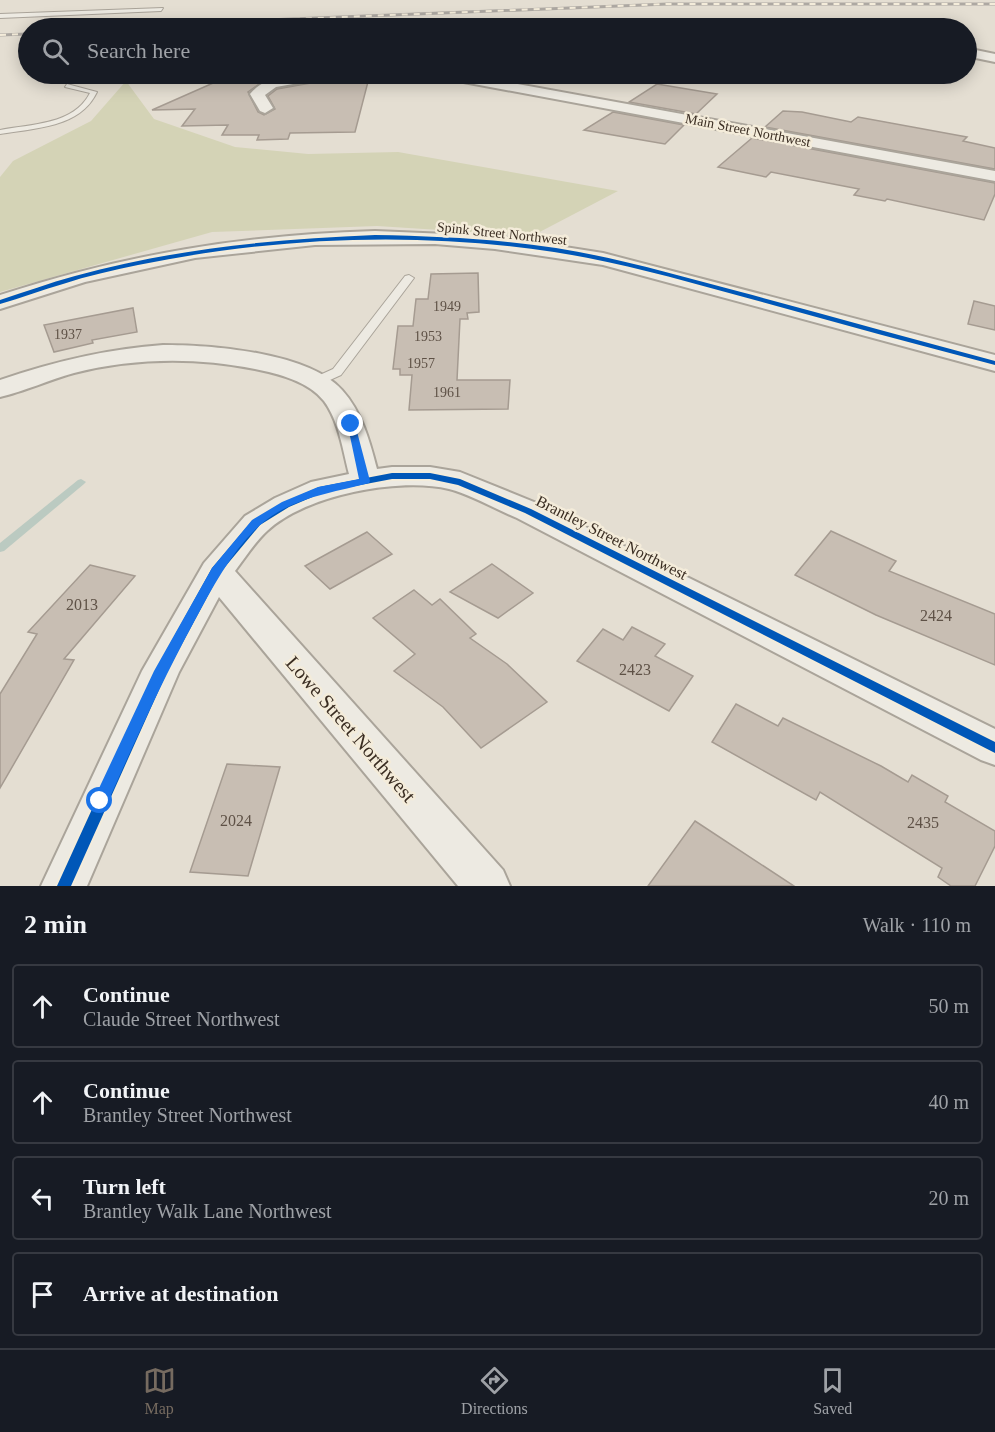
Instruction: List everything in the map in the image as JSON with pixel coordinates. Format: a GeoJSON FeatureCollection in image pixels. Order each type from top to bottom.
{"type":"FeatureCollection","features":[{"type":"Feature","properties":{"kind":"street"},"geometry":{"type":"LineString","coordinates":[[977,54],[995,58]]}},
{"type":"Feature","properties":{"kind":"street"},"geometry":{"type":"LineString","coordinates":[[265,108],[258,94],[271,84]]}},
{"type":"Feature","properties":{"kind":"street","name":"Main Street Northwest"},"geometry":{"type":"LineString","coordinates":[[501,84],[995,176]]}},
{"type":"Feature","properties":{"kind":"street","name":"Spink Street Northwest"},"geometry":{"type":"LineString","coordinates":[[0,302],[78,277],[237,246],[389,236],[484,241],[555,250],[626,263],[995,363]]}},
{"type":"Feature","properties":{"kind":"street"},"geometry":{"type":"LineString","coordinates":[[0,389],[63,366],[129,355],[182,350],[250,360],[300,372],[328,390],[351,424],[365,481]]}},
{"type":"Feature","properties":{"kind":"street","name":"Brantley Street Northwest"},"geometry":{"type":"LineString","coordinates":[[64,886],[161,671],[216,571],[256,523],[286,505],[322,489],[392,476],[430,476],[460,482],[528,511],[995,748]]}},
{"type":"Feature","properties":{"kind":"street","name":"Lowe Street Northwest"},"geometry":{"type":"LineString","coordinates":[[216,571],[487,886]]}},
{"type":"Feature","properties":{"kind":"lane"},"geometry":{"type":"LineString","coordinates":[[0,16],[49,15],[157,7]]}},
{"type":"Feature","properties":{"kind":"lane"},"geometry":{"type":"LineString","coordinates":[[49,15],[54,9]]}},
{"type":"Feature","properties":{"kind":"lane"},"geometry":{"type":"LineString","coordinates":[[0,132],[50,123],[80,113],[91,103],[94,92],[67,86]]}},
{"type":"Feature","properties":{"kind":"lane"},"geometry":{"type":"LineString","coordinates":[[315,382],[337,372],[409,278]]}},
{"type":"Feature","properties":{"kind":"green space"},"geometry":{"type":"Polygon","coordinates":[[[123,84],[128,84],[154,119],[235,147],[308,154],[398,152],[618,191],[532,236],[377,226],[212,232],[0,292],[0,177],[13,161],[91,121],[123,84]]]}},
{"type":"Feature","properties":{"kind":"building"},"geometry":{"type":"Polygon","coordinates":[[[211,84],[260,84],[248,92],[258,112],[264,115],[275,109],[268,96],[277,89],[305,84],[367,84],[355,132],[290,133],[288,139],[257,140],[259,135],[222,135],[228,125],[182,126],[195,109],[152,110],[211,84]]]}},
{"type":"Feature","properties":{"kind":"building"},"geometry":{"type":"Polygon","coordinates":[[[657,84],[717,94],[696,114],[629,102],[657,84]]]}},
{"type":"Feature","properties":{"kind":"building"},"geometry":{"type":"Polygon","coordinates":[[[783,111],[802,112],[851,122],[858,117],[967,137],[963,141],[995,148],[995,169],[765,127],[783,111]]]}},
{"type":"Feature","properties":{"kind":"building"},"geometry":{"type":"Polygon","coordinates":[[[613,112],[684,125],[665,144],[584,130],[613,112]]]}},
{"type":"Feature","properties":{"kind":"building"},"geometry":{"type":"Polygon","coordinates":[[[752,138],[995,183],[995,194],[984,220],[887,199],[885,201],[854,195],[859,189],[771,172],[766,177],[718,167],[752,138]]]}},
{"type":"Feature","properties":{"kind":"building"},"geometry":{"type":"Polygon","coordinates":[[[478,273],[479,312],[467,313],[468,319],[460,319],[457,380],[510,380],[508,409],[409,410],[412,375],[400,375],[400,369],[393,369],[398,326],[413,326],[416,299],[428,299],[431,274],[478,273]]]}},
{"type":"Feature","properties":{"kind":"building"},"geometry":{"type":"Polygon","coordinates":[[[974,301],[995,306],[995,330],[968,324],[974,301]]]}},
{"type":"Feature","properties":{"kind":"building"},"geometry":{"type":"Polygon","coordinates":[[[133,308],[137,332],[92,340],[93,343],[54,352],[44,325],[133,308]]]}},
{"type":"Feature","properties":{"kind":"building"},"geometry":{"type":"Polygon","coordinates":[[[831,531],[896,561],[889,571],[995,614],[995,665],[876,615],[795,575],[831,531]]]}},
{"type":"Feature","properties":{"kind":"building"},"geometry":{"type":"Polygon","coordinates":[[[367,532],[392,554],[330,589],[305,566],[367,532]]]}},
{"type":"Feature","properties":{"kind":"building"},"geometry":{"type":"Polygon","coordinates":[[[492,564],[533,593],[498,618],[450,592],[492,564]]]}},
{"type":"Feature","properties":{"kind":"building"},"geometry":{"type":"Polygon","coordinates":[[[90,565],[135,576],[64,659],[74,660],[0,788],[0,694],[37,634],[28,632],[90,565]]]}},
{"type":"Feature","properties":{"kind":"building"},"geometry":{"type":"Polygon","coordinates":[[[414,590],[432,605],[440,599],[476,634],[470,638],[507,664],[547,702],[481,748],[443,707],[394,671],[415,654],[373,618],[414,590]]]}},
{"type":"Feature","properties":{"kind":"building"},"geometry":{"type":"Polygon","coordinates":[[[632,627],[665,644],[655,656],[693,676],[669,711],[577,661],[603,629],[623,640],[632,627]]]}},
{"type":"Feature","properties":{"kind":"building"},"geometry":{"type":"Polygon","coordinates":[[[736,704],[778,726],[783,718],[881,766],[908,782],[912,775],[948,796],[945,802],[995,831],[995,846],[975,886],[951,886],[938,877],[942,868],[820,792],[816,800],[712,742],[736,704]]]}},
{"type":"Feature","properties":{"kind":"building"},"geometry":{"type":"Polygon","coordinates":[[[227,764],[280,767],[248,876],[190,872],[227,764]]]}},
{"type":"Feature","properties":{"kind":"building"},"geometry":{"type":"Polygon","coordinates":[[[695,821],[794,886],[648,886],[695,821]]]}},
{"type":"Feature","properties":{"kind":"waterway"},"geometry":{"type":"LineString","coordinates":[[0,548],[81,482]]}},
{"type":"Feature","properties":{"kind":"railway"},"geometry":{"type":"LineString","coordinates":[[317,18],[668,4],[995,4]]}},
{"type":"Feature","properties":{"kind":"railway"},"geometry":{"type":"LineString","coordinates":[[0,35],[18,34]]}},
{"type":"Feature","properties":{"kind":"cycle path"},"geometry":{"type":"LineString","coordinates":[[0,302],[78,277],[195,252],[315,239],[435,238],[554,250],[603,259],[995,363]]}},
{"type":"Feature","properties":{"kind":"cycle path"},"geometry":{"type":"LineString","coordinates":[[64,886],[161,671],[216,571],[256,523],[286,505],[322,489],[392,476],[430,476],[460,482],[528,511],[995,748]]}},
{"type":"Feature","properties":{"kind":"route"},"geometry":{"type":"LineString","coordinates":[[100,801],[161,671],[216,571],[256,523],[286,505],[322,489],[365,481],[351,424]]}}]}
